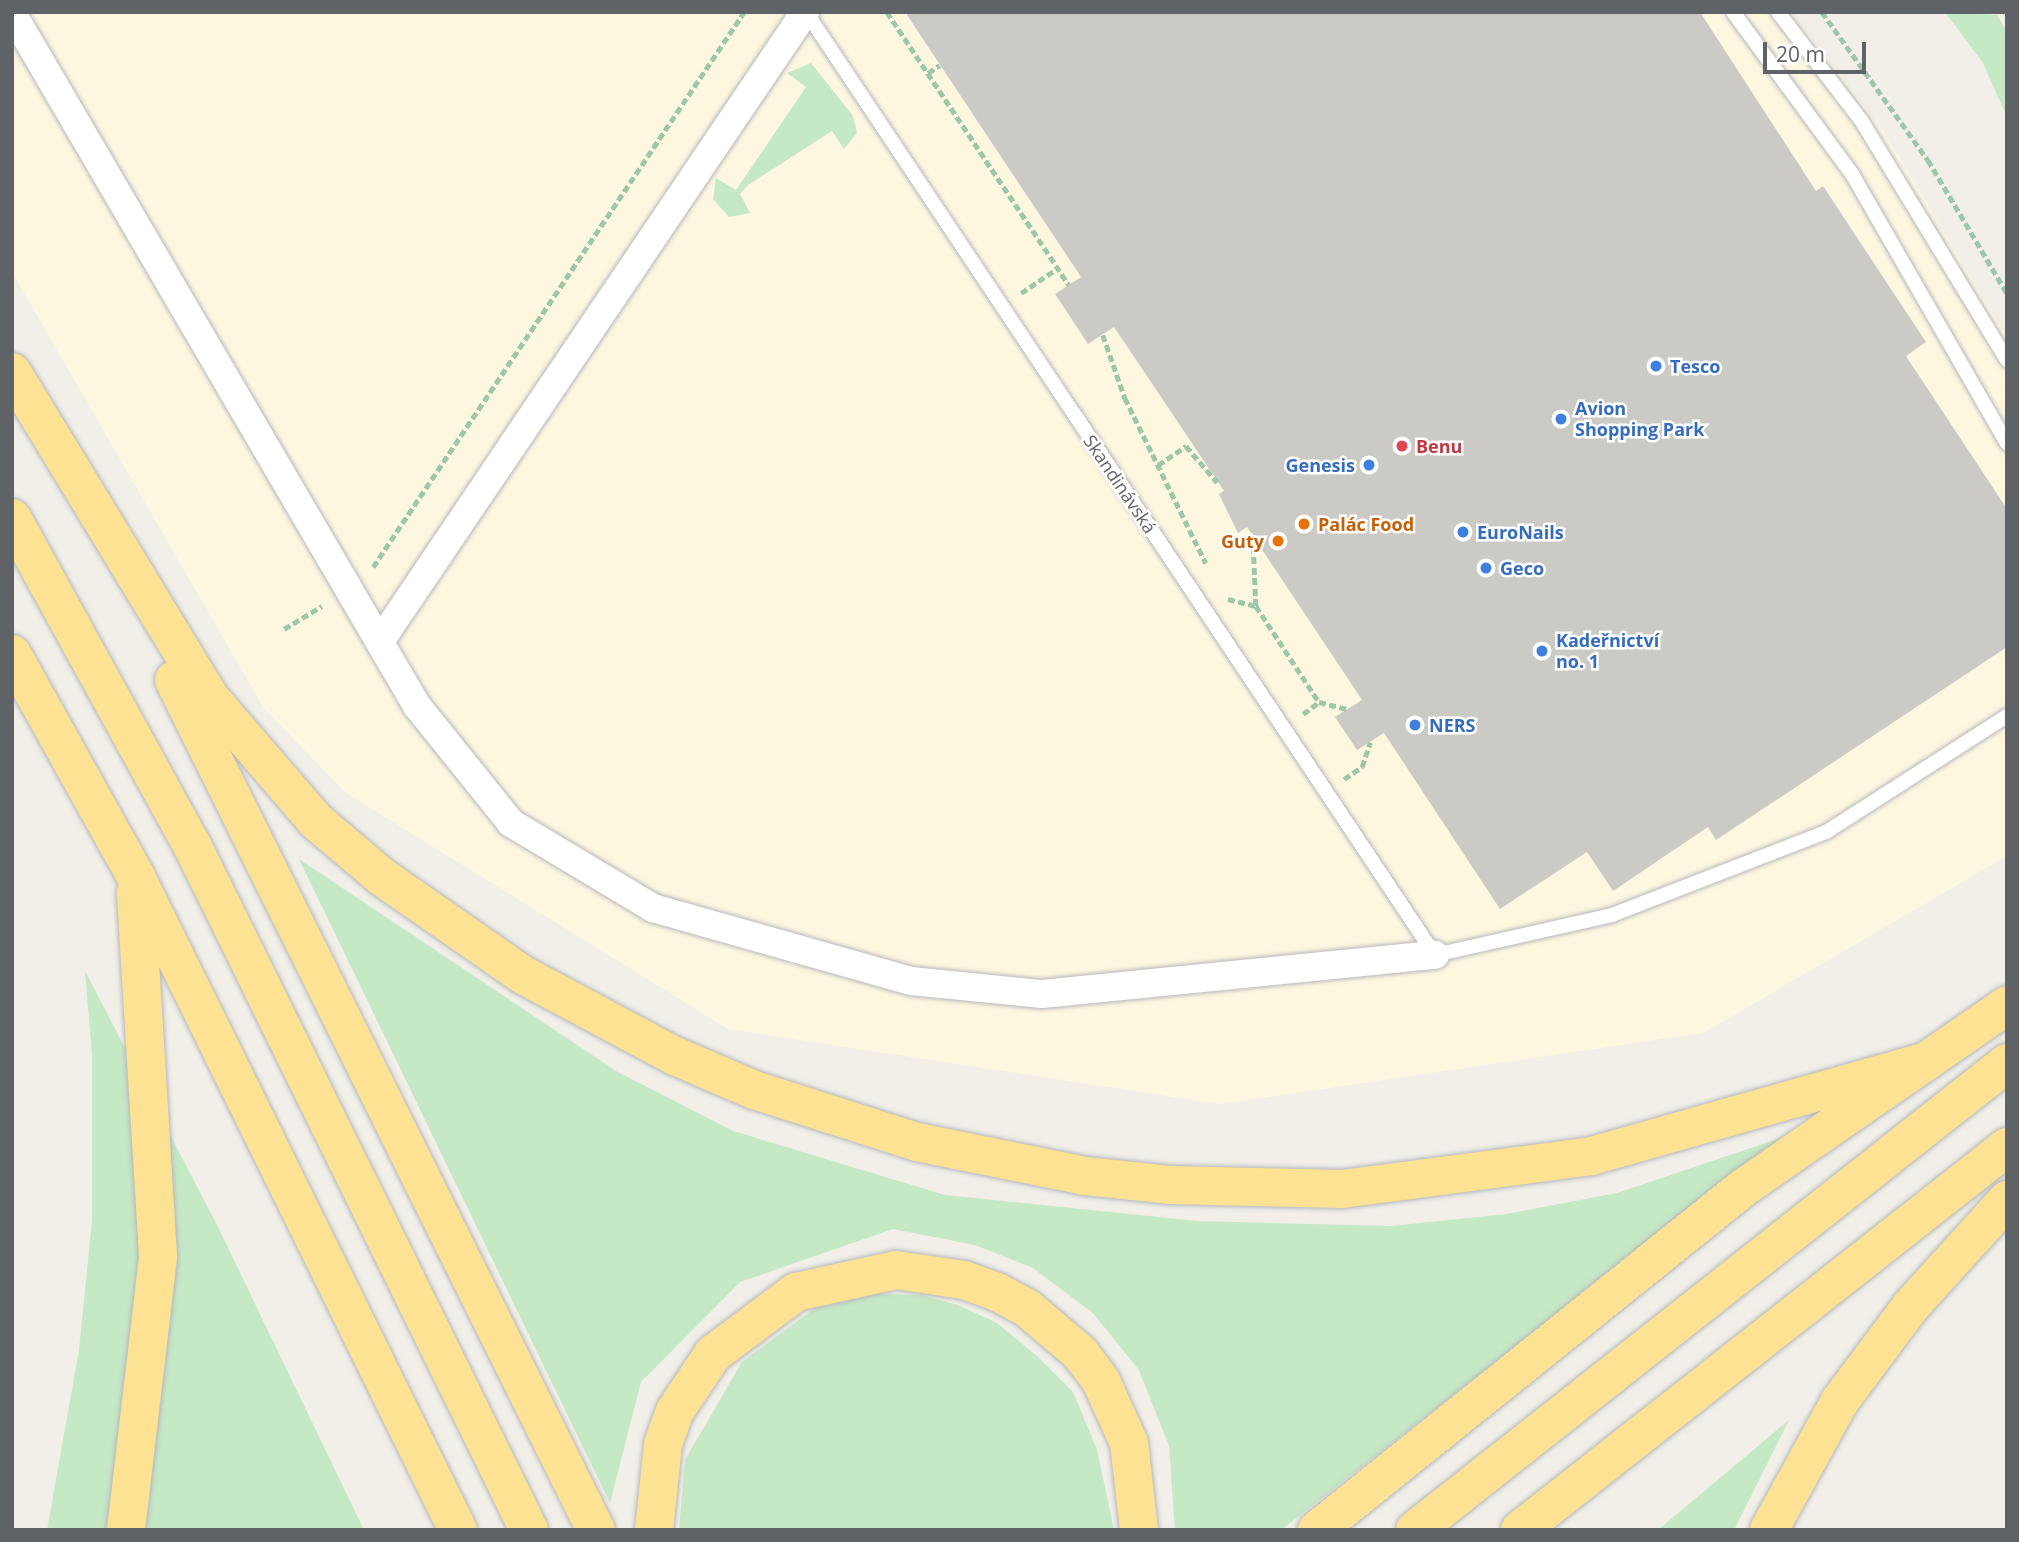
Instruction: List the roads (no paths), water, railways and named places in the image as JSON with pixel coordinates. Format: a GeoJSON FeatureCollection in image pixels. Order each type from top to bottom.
{"type":"FeatureCollection","features":[{"type":"Feature","properties":{"kind":"highway"},"geometry":{"type":"LineString","coordinates":[[12,372],[211,699],[316,821],[431,914],[534,981],[675,1056],[834,1118],[965,1153],[1085,1176],[1182,1186],[1342,1189],[1591,1156],[1920,1063]]}},
{"type":"Feature","properties":{"kind":"highway"},"geometry":{"type":"LineString","coordinates":[[63,459],[596,1530]]}},
{"type":"Feature","properties":{"kind":"highway"},"geometry":{"type":"LineString","coordinates":[[12,517],[192,845],[529,1530]]}},
{"type":"Feature","properties":{"kind":"highway"},"geometry":{"type":"LineString","coordinates":[[12,654],[135,877],[458,1530]]}},
{"type":"Feature","properties":{"kind":"highway"},"geometry":{"type":"LineString","coordinates":[[126,1530],[158,1256],[135,877]]}},
{"type":"Feature","properties":{"kind":"highway"},"geometry":{"type":"LineString","coordinates":[[1317,1530],[1743,1188],[2007,1005]]}},
{"type":"Feature","properties":{"kind":"highway"},"geometry":{"type":"LineString","coordinates":[[1415,1530],[2007,1063]]}},
{"type":"Feature","properties":{"kind":"highway"},"geometry":{"type":"LineString","coordinates":[[1520,1530],[2007,1147]]}},
{"type":"Feature","properties":{"kind":"highway"},"geometry":{"type":"LineString","coordinates":[[1769,1530],[1840,1401],[1911,1306],[2007,1199]]}},
{"type":"Feature","properties":{"kind":"highway"},"geometry":{"type":"LineString","coordinates":[[654,1530],[663,1444],[675,1411],[713,1353],[796,1292],[896,1270],[997,1292],[1027,1308],[1080,1353],[1101,1381],[1129,1443],[1139,1530]]}},
{"type":"Feature","properties":{"kind":"street"},"geometry":{"type":"LineString","coordinates":[[381,640],[806,12]]}},
{"type":"Feature","properties":{"kind":"street"},"geometry":{"type":"LineString","coordinates":[[12,13],[381,640],[417,706],[511,823],[653,908],[911,981],[1042,994],[1435,955]]}},
{"type":"Feature","properties":{"kind":"lane","name":"Skandinávská"},"geometry":{"type":"LineString","coordinates":[[806,12],[1435,955]]}},
{"type":"Feature","properties":{"kind":"lane"},"geometry":{"type":"LineString","coordinates":[[1733,12],[1852,174],[2007,444]]}},
{"type":"Feature","properties":{"kind":"lane"},"geometry":{"type":"LineString","coordinates":[[1778,12],[1861,120],[2007,360]]}},
{"type":"Feature","properties":{"kind":"lane"},"geometry":{"type":"LineString","coordinates":[[1435,955],[1612,915],[1826,832],[2007,716]]}},
{"type":"Feature","properties":{"kind":"place","name":"Tesco"},"geometry":{"type":"Point","coordinates":[1656,366]}},
{"type":"Feature","properties":{"kind":"place","name":"Avion Shopping Park"},"geometry":{"type":"Point","coordinates":[1561,419]}},
{"type":"Feature","properties":{"kind":"place","name":"Benu"},"geometry":{"type":"Point","coordinates":[1402,446]}},
{"type":"Feature","properties":{"kind":"place","name":"Genesis"},"geometry":{"type":"Point","coordinates":[1369,465]}},
{"type":"Feature","properties":{"kind":"place","name":"Palác Food"},"geometry":{"type":"Point","coordinates":[1304,524]}},
{"type":"Feature","properties":{"kind":"place","name":"EuroNails"},"geometry":{"type":"Point","coordinates":[1463,532]}},
{"type":"Feature","properties":{"kind":"place","name":"Guty"},"geometry":{"type":"Point","coordinates":[1278,541]}},
{"type":"Feature","properties":{"kind":"place","name":"Geco"},"geometry":{"type":"Point","coordinates":[1486,568]}},
{"type":"Feature","properties":{"kind":"place","name":"Kadeřnictví no. 1"},"geometry":{"type":"Point","coordinates":[1542,651]}},
{"type":"Feature","properties":{"kind":"place","name":"NERS"},"geometry":{"type":"Point","coordinates":[1415,725]}}]}
